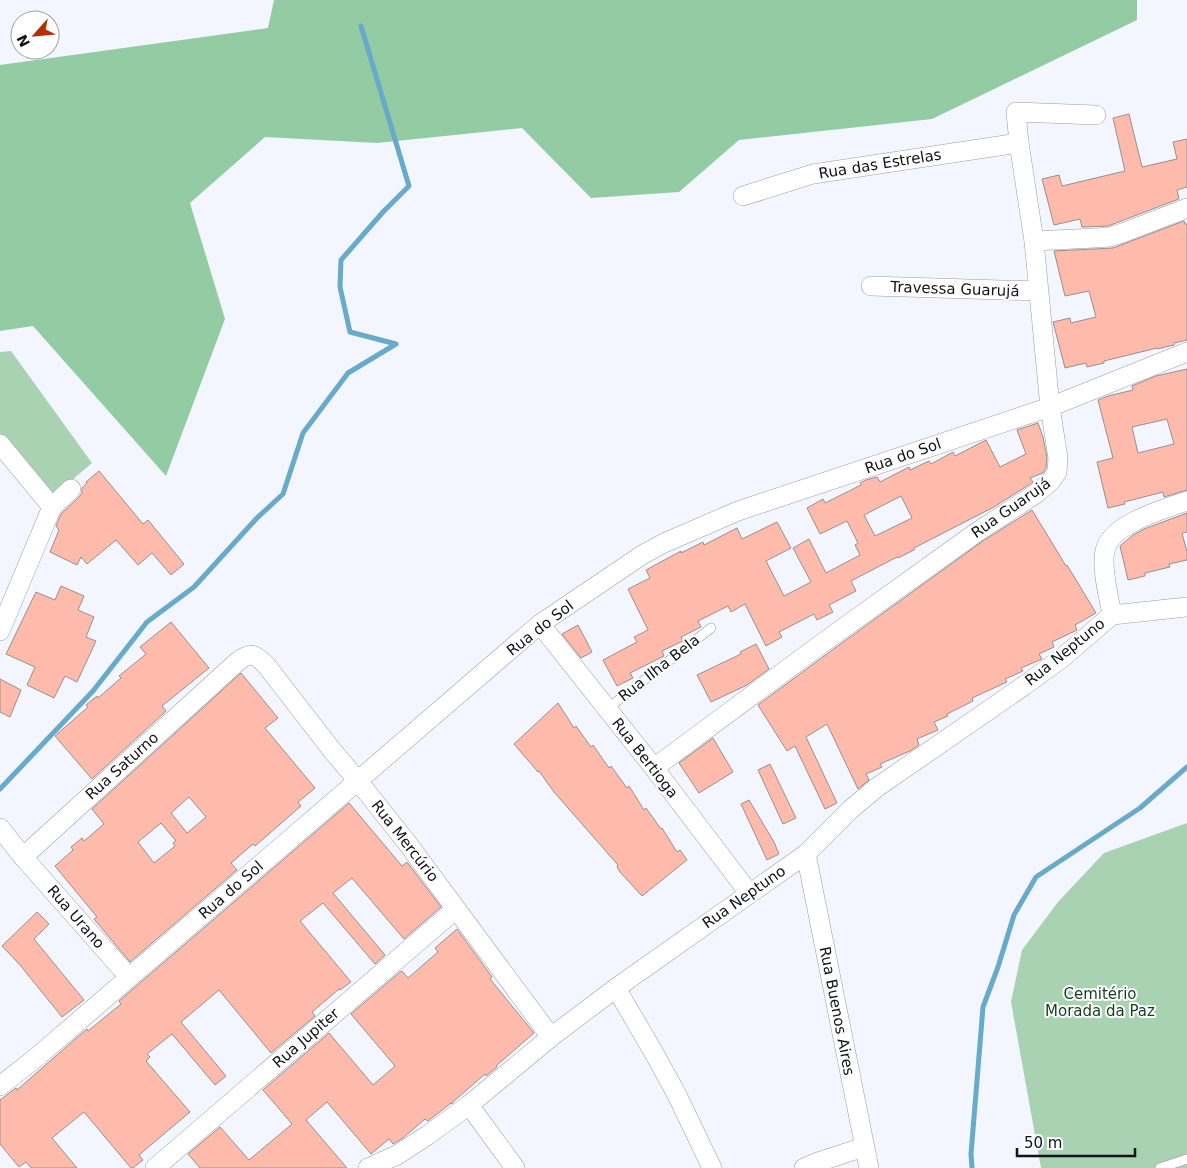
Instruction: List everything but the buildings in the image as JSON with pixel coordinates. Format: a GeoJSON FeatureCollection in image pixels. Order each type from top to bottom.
{"type":"FeatureCollection","features":[{"type":"Feature","properties":{"kind":"street","name":"Rua Guarujá"},"geometry":{"type":"LineString","coordinates":[[654,768],[832,636],[977,532],[1037,493],[1058,472],[1034,241],[1018,143],[1016,112],[1096,115]]}},
{"type":"Feature","properties":{"kind":"street","name":"Rua das Estrelas"},"geometry":{"type":"LineString","coordinates":[[743,196],[814,174],[1018,143]]}},
{"type":"Feature","properties":{"kind":"street"},"geometry":{"type":"LineString","coordinates":[[1034,241],[1110,236],[1187,208]]}},
{"type":"Feature","properties":{"kind":"street","name":"Travessa Guarujá"},"geometry":{"type":"LineString","coordinates":[[871,286],[1038,292]]}},
{"type":"Feature","properties":{"kind":"street","name":"Rua do Sol"},"geometry":{"type":"LineString","coordinates":[[0,1086],[38,1056],[540,624],[642,555],[664,543],[738,511],[1050,406],[1187,352]]}},
{"type":"Feature","properties":{"kind":"street"},"geometry":{"type":"LineString","coordinates":[[0,444],[52,507]]}},
{"type":"Feature","properties":{"kind":"street"},"geometry":{"type":"LineString","coordinates":[[0,631],[52,507],[70,489]]}},
{"type":"Feature","properties":{"kind":"street"},"geometry":{"type":"LineString","coordinates":[[1187,501],[1164,508],[1118,531],[1107,544],[1104,552],[1104,572],[1112,615],[1187,607]]}},
{"type":"Feature","properties":{"kind":"street","name":"Rua Neptuno"},"geometry":{"type":"LineString","coordinates":[[368,1168],[399,1162],[428,1135],[469,1105],[551,1036],[806,854],[850,810],[876,788],[1062,658],[1112,615]]}},
{"type":"Feature","properties":{"kind":"street","name":"Rua Bertioga"},"geometry":{"type":"LineString","coordinates":[[540,624],[654,768],[749,893]]}},
{"type":"Feature","properties":{"kind":"street","name":"Rua Mercúrio"},"geometry":{"type":"LineString","coordinates":[[251,655],[259,657],[266,665],[408,844],[551,1036]]}},
{"type":"Feature","properties":{"kind":"street","name":"Rua Saturno"},"geometry":{"type":"LineString","coordinates":[[23,857],[236,662],[251,655]]}},
{"type":"Feature","properties":{"kind":"street"},"geometry":{"type":"LineString","coordinates":[[0,828],[23,857]]}},
{"type":"Feature","properties":{"kind":"street","name":"Rua Buenos Aires"},"geometry":{"type":"LineString","coordinates":[[806,854],[869,1168]]}},
{"type":"Feature","properties":{"kind":"street","name":"Rua Urano"},"geometry":{"type":"LineString","coordinates":[[23,857],[129,977]]}},
{"type":"Feature","properties":{"kind":"street","name":"Rua Jupiter"},"geometry":{"type":"LineString","coordinates":[[155,1168],[456,909]]}},
{"type":"Feature","properties":{"kind":"street"},"geometry":{"type":"LineString","coordinates":[[616,988],[677,1095],[712,1168]]}},
{"type":"Feature","properties":{"kind":"street"},"geometry":{"type":"LineString","coordinates":[[469,1105],[514,1168]]}},
{"type":"Feature","properties":{"kind":"street"},"geometry":{"type":"LineString","coordinates":[[804,1168],[864,1147]]}},
{"type":"Feature","properties":{"kind":"lane","name":"Rua Ilha Bela"},"geometry":{"type":"LineString","coordinates":[[607,709],[711,628]]}},
{"type":"Feature","properties":{"kind":"lane"},"geometry":{"type":"LineString","coordinates":[[1160,1168],[1187,1159]]}},
{"type":"Feature","properties":{"kind":"green space"},"geometry":{"type":"Polygon","coordinates":[[[274,0],[1137,0],[1137,20],[932,119],[739,140],[679,192],[591,198],[522,128],[377,143],[265,137],[190,203],[225,319],[166,476],[33,326],[0,331],[0,65],[36,60],[60,60],[60,57],[268,28],[274,0]]]}},
{"type":"Feature","properties":{"kind":"green space"},"geometry":{"type":"Polygon","coordinates":[[[11,351],[92,463],[52,497],[0,435],[0,352],[11,351]]]}},
{"type":"Feature","properties":{"kind":"green space","name":"Cemitério Morada da Paz"},"geometry":{"type":"Polygon","coordinates":[[[1187,823],[1187,1168],[1041,1168],[1011,1002],[1022,950],[1058,902],[1104,853],[1187,823]]]}},
{"type":"Feature","properties":{"kind":"waterway"},"geometry":{"type":"LineString","coordinates":[[0,789],[93,691],[147,622],[194,587],[257,518],[283,494],[303,433],[348,373],[396,344],[350,332],[340,287],[341,260],[383,212],[409,186],[361,26]]}},
{"type":"Feature","properties":{"kind":"waterway"},"geometry":{"type":"LineString","coordinates":[[972,1168],[971,1154],[983,1007],[1014,915],[1036,877],[1140,808],[1187,767]]}}]}
